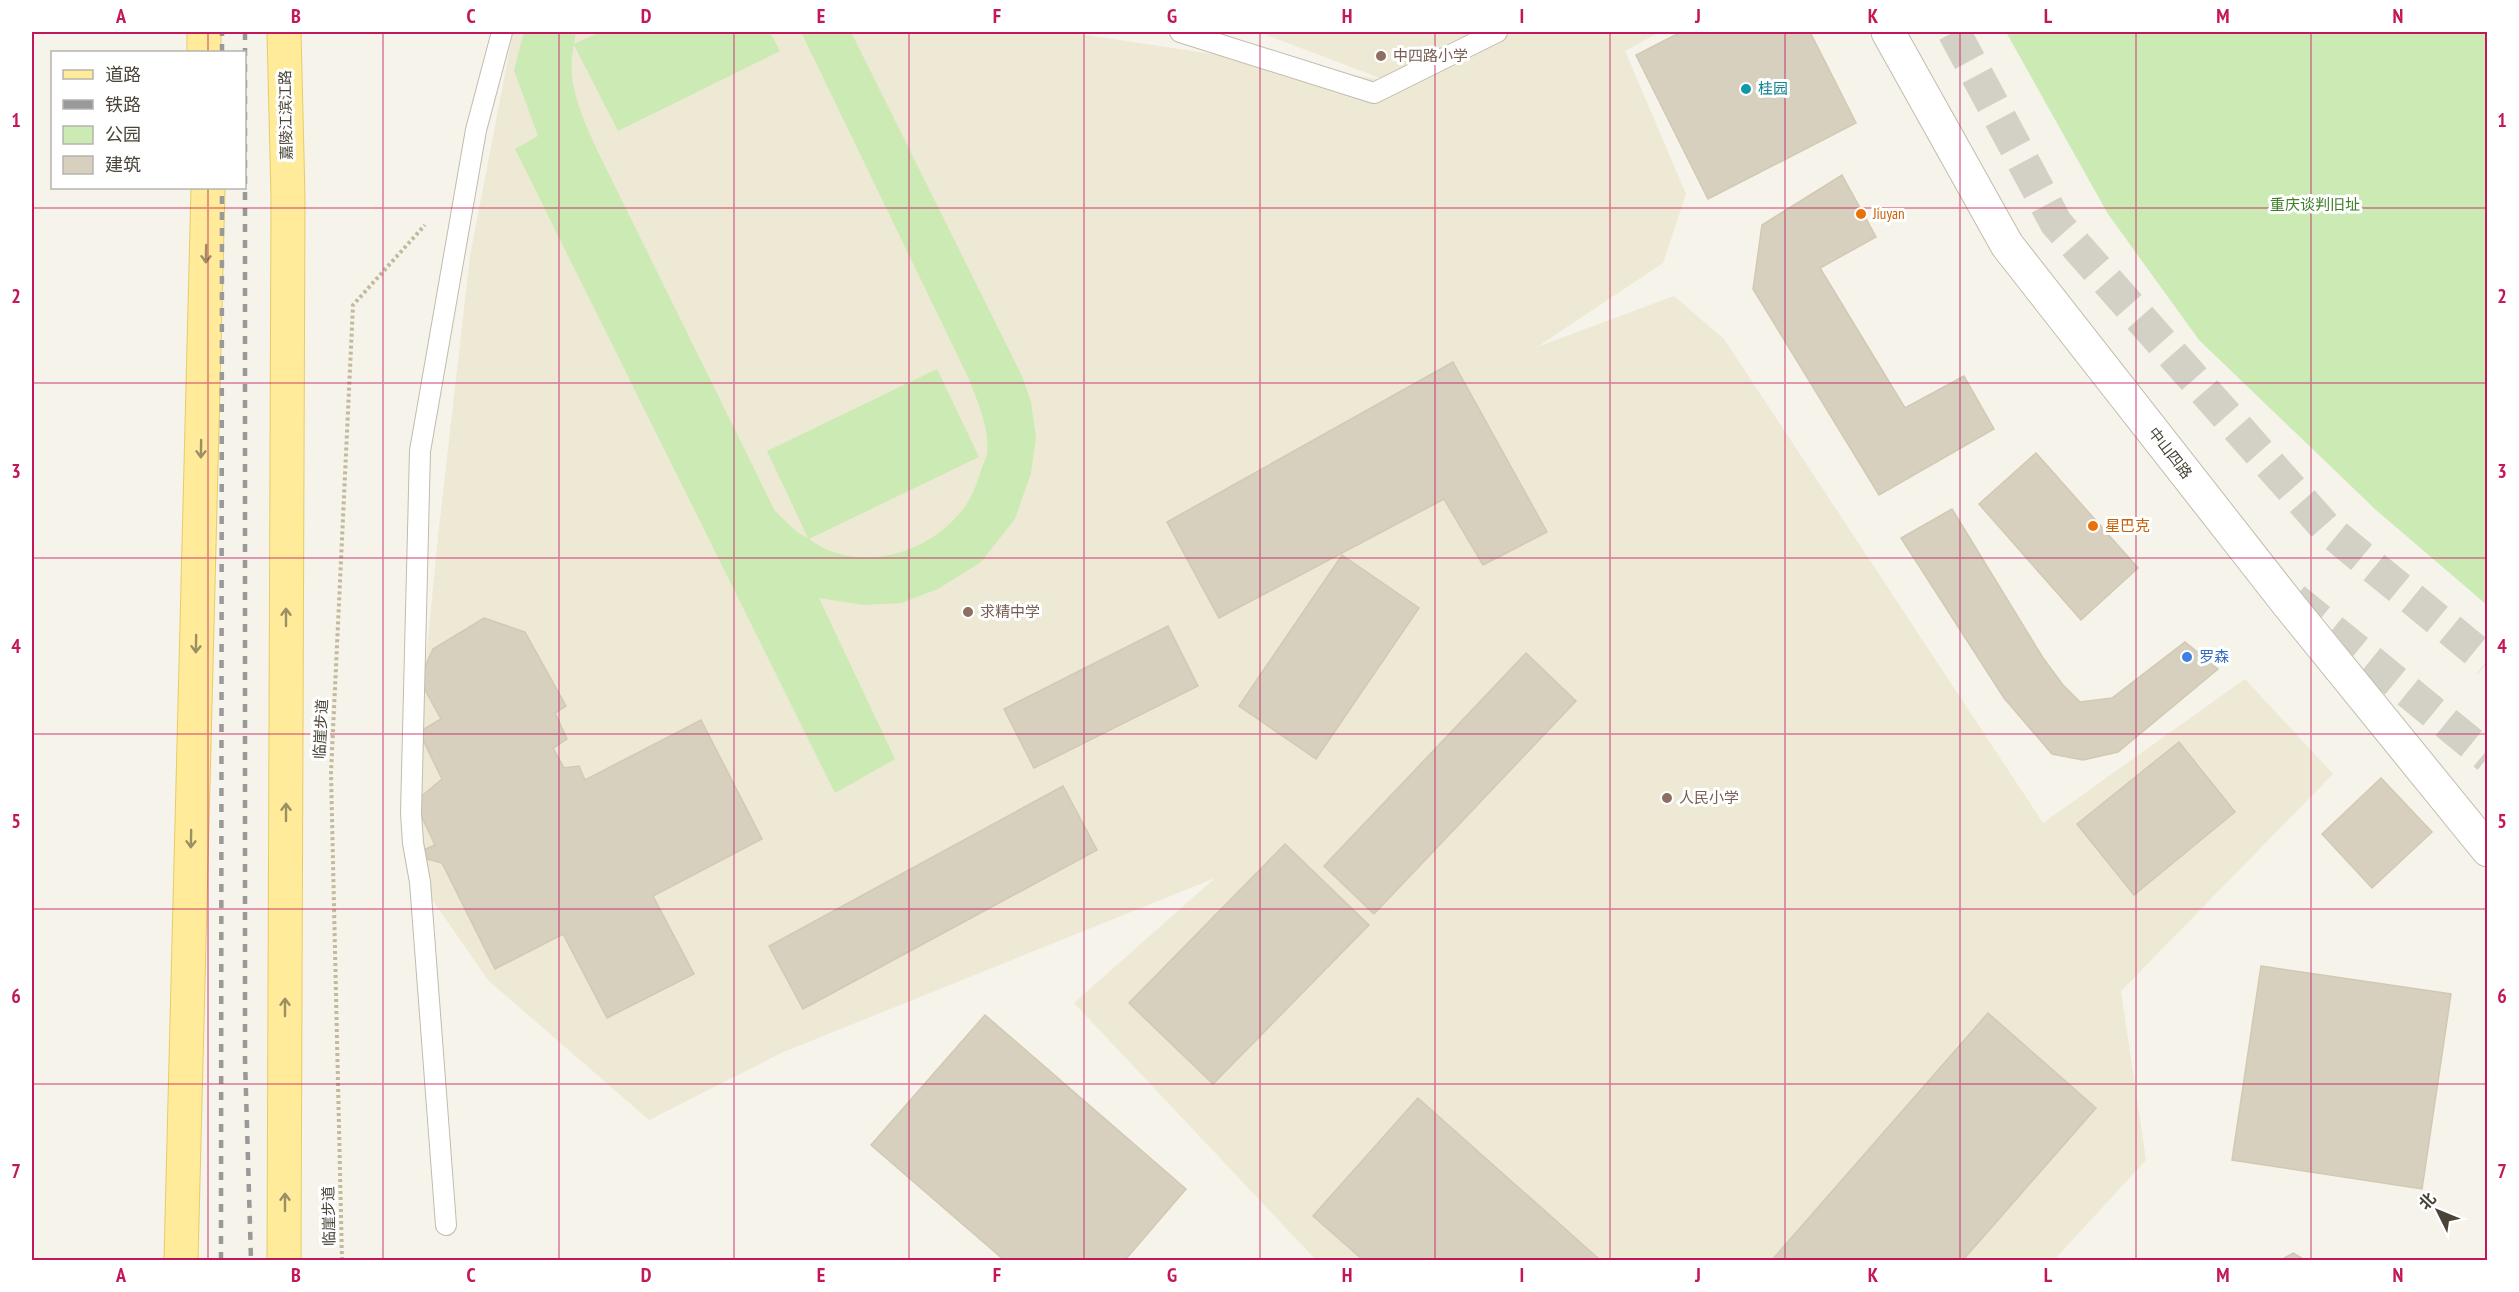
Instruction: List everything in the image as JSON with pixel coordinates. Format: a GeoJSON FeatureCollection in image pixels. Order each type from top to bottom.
{"type":"FeatureCollection","features":[{"type":"Feature","properties":{"kind":"main road"},"geometry":{"type":"LineString","coordinates":[[204,32],[204,51]]}},
{"type":"Feature","properties":{"kind":"main road","name":"嘉陵江滨江路"},"geometry":{"type":"LineString","coordinates":[[284,32],[288,198],[284,1260]]}},
{"type":"Feature","properties":{"kind":"main road"},"geometry":{"type":"LineString","coordinates":[[180,1260],[208,192]]}},
{"type":"Feature","properties":{"kind":"street","name":"中山四路"},"geometry":{"type":"LineString","coordinates":[[1888,32],[2007,245],[2289,605],[2487,850]]}},
{"type":"Feature","properties":{"kind":"lane"},"geometry":{"type":"LineString","coordinates":[[446,1225],[420,882],[413,843],[411,813],[420,451],[476,130],[502,32]]}},
{"type":"Feature","properties":{"kind":"lane"},"geometry":{"type":"LineString","coordinates":[[1180,32],[1374,93],[1497,32]]}},
{"type":"Feature","properties":{"kind":"path","name":"临崖步道"},"geometry":{"type":"LineString","coordinates":[[342,1260],[331,773],[353,305],[424,227]]}},
{"type":"Feature","properties":{"kind":"shaded area","name":"求精中学"},"geometry":{"type":"Polygon","coordinates":[[[513,32],[1066,32],[1385,80],[1259,32],[1660,32],[1625,51],[1686,194],[1663,263],[1537,347],[1674,296],[1724,339],[2043,823],[2245,679],[2333,774],[2121,991],[2146,1160],[2054,1260],[1316,1260],[1074,1003],[1215,878],[781,1053],[649,1120],[488,980],[420,882],[411,813],[438,537],[470,256],[513,32]]]}},
{"type":"Feature","properties":{"kind":"green space"},"geometry":{"type":"Polygon","coordinates":[[[524,32],[576,32],[574,44],[600,32],[770,32],[780,51],[618,131],[574,45],[572,73],[577,101],[599,154],[775,511],[797,532],[808,538],[767,451],[937,369],[979,457],[809,539],[846,556],[866,557],[887,556],[926,541],[943,529],[966,505],[975,488],[987,453],[987,434],[982,414],[968,377],[801,32],[851,32],[1022,376],[1031,402],[1036,437],[1031,473],[1015,519],[981,562],[938,589],[901,603],[863,605],[819,598],[895,759],[835,793],[515,149],[538,136],[514,70],[524,32]]]}},
{"type":"Feature","properties":{"kind":"green space","name":"重庆谈判旧址"},"geometry":{"type":"Polygon","coordinates":[[[2006,32],[2487,32],[2487,605],[2376,510],[2199,340],[2108,214],[2006,32]]]}},
{"type":"Feature","properties":{"kind":"building","name":"桂园"},"geometry":{"type":"Polygon","coordinates":[[[1681,32],[1810,32],[1856,123],[1708,199],[1636,55],[1681,32]]]}},
{"type":"Feature","properties":{"kind":"building"},"geometry":{"type":"Polygon","coordinates":[[[1842,175],[1876,237],[1820,268],[1905,408],[1964,376],[1994,429],[1879,495],[1753,289],[1762,225],[1842,175]]]}},
{"type":"Feature","properties":{"kind":"building"},"geometry":{"type":"Polygon","coordinates":[[[1453,362],[1547,532],[1483,565],[1444,499],[1219,618],[1167,522],[1453,362]]]}},
{"type":"Feature","properties":{"kind":"building"},"geometry":{"type":"Polygon","coordinates":[[[2036,453],[2138,568],[2081,620],[1979,504],[2036,453]]]}},
{"type":"Feature","properties":{"kind":"building"},"geometry":{"type":"Polygon","coordinates":[[[1952,509],[2043,658],[2063,685],[2080,702],[2112,698],[2185,642],[2218,669],[2118,752],[2083,760],[2052,754],[2004,698],[1901,538],[1952,509]]]}},
{"type":"Feature","properties":{"kind":"building"},"geometry":{"type":"Polygon","coordinates":[[[1342,555],[1419,608],[1316,759],[1239,706],[1342,555]]]}},
{"type":"Feature","properties":{"kind":"building"},"geometry":{"type":"Polygon","coordinates":[[[484,618],[525,632],[566,706],[555,713],[567,739],[553,748],[564,768],[579,766],[585,780],[701,720],[762,839],[653,896],[694,974],[607,1018],[563,934],[495,969],[442,863],[423,858],[421,851],[435,845],[418,809],[417,800],[442,779],[419,732],[441,719],[419,679],[433,649],[484,618]]]}},
{"type":"Feature","properties":{"kind":"building"},"geometry":{"type":"Polygon","coordinates":[[[1168,626],[1198,686],[1034,768],[1004,709],[1168,626]]]}},
{"type":"Feature","properties":{"kind":"building"},"geometry":{"type":"Polygon","coordinates":[[[1526,653],[1576,701],[1374,914],[1324,866],[1526,653]]]}},
{"type":"Feature","properties":{"kind":"building"},"geometry":{"type":"Polygon","coordinates":[[[2179,742],[2235,812],[2134,895],[2077,824],[2179,742]]]}},
{"type":"Feature","properties":{"kind":"building"},"geometry":{"type":"Polygon","coordinates":[[[2381,778],[2432,832],[2372,888],[2322,834],[2381,778]]]}},
{"type":"Feature","properties":{"kind":"building"},"geometry":{"type":"Polygon","coordinates":[[[1063,786],[1097,850],[803,1009],[769,946],[1063,786]]]}},
{"type":"Feature","properties":{"kind":"building"},"geometry":{"type":"Polygon","coordinates":[[[1285,844],[1369,925],[1213,1084],[1129,1003],[1285,844]]]}},
{"type":"Feature","properties":{"kind":"building"},"geometry":{"type":"Polygon","coordinates":[[[2261,966],[2451,994],[2422,1189],[2232,1160],[2261,966]]]}},
{"type":"Feature","properties":{"kind":"building"},"geometry":{"type":"Polygon","coordinates":[[[1988,1013],[2096,1108],[1963,1260],[1772,1260],[1988,1013]]]}},
{"type":"Feature","properties":{"kind":"building"},"geometry":{"type":"Polygon","coordinates":[[[985,1015],[1186,1189],[1125,1260],[1004,1260],[871,1145],[985,1015]]]}},
{"type":"Feature","properties":{"kind":"building"},"geometry":{"type":"Polygon","coordinates":[[[1418,1098],[1600,1260],[1363,1260],[1313,1216],[1418,1098]]]}},
{"type":"Feature","properties":{"kind":"building"},"geometry":{"type":"Polygon","coordinates":[[[2293,1253],[2305,1260],[2281,1260],[2293,1253]]]}},
{"type":"Feature","properties":{"kind":"tunnel"},"geometry":{"type":"LineString","coordinates":[[1954,32],[2056,223],[2326,528],[2488,661]]}},
{"type":"Feature","properties":{"kind":"tunnel"},"geometry":{"type":"LineString","coordinates":[[2294,599],[2488,757]]}},
{"type":"Feature","properties":{"kind":"railway"},"geometry":{"type":"LineString","coordinates":[[222,32],[222,51]]}},
{"type":"Feature","properties":{"kind":"railway"},"geometry":{"type":"LineString","coordinates":[[245,32],[245,51]]}},
{"type":"Feature","properties":{"kind":"railway"},"geometry":{"type":"LineString","coordinates":[[221,1260],[222,189]]}},
{"type":"Feature","properties":{"kind":"railway"},"geometry":{"type":"LineString","coordinates":[[245,189],[245,1060],[251,1260]]}},
{"type":"Feature","properties":{"kind":"place","name":"中四路小学"},"geometry":{"type":"Point","coordinates":[1381,56]}},
{"type":"Feature","properties":{"kind":"place","name":"桂园"},"geometry":{"type":"Point","coordinates":[1746,89]}},
{"type":"Feature","properties":{"kind":"place","name":"Jiuyan"},"geometry":{"type":"Point","coordinates":[1861,214]}},
{"type":"Feature","properties":{"kind":"place","name":"星巴克"},"geometry":{"type":"Point","coordinates":[2093,526]}},
{"type":"Feature","properties":{"kind":"place","name":"求精中学"},"geometry":{"type":"Point","coordinates":[968,612]}},
{"type":"Feature","properties":{"kind":"place","name":"罗森"},"geometry":{"type":"Point","coordinates":[2187,657]}},
{"type":"Feature","properties":{"kind":"place","name":"人民小学"},"geometry":{"type":"Point","coordinates":[1667,798]}}]}
